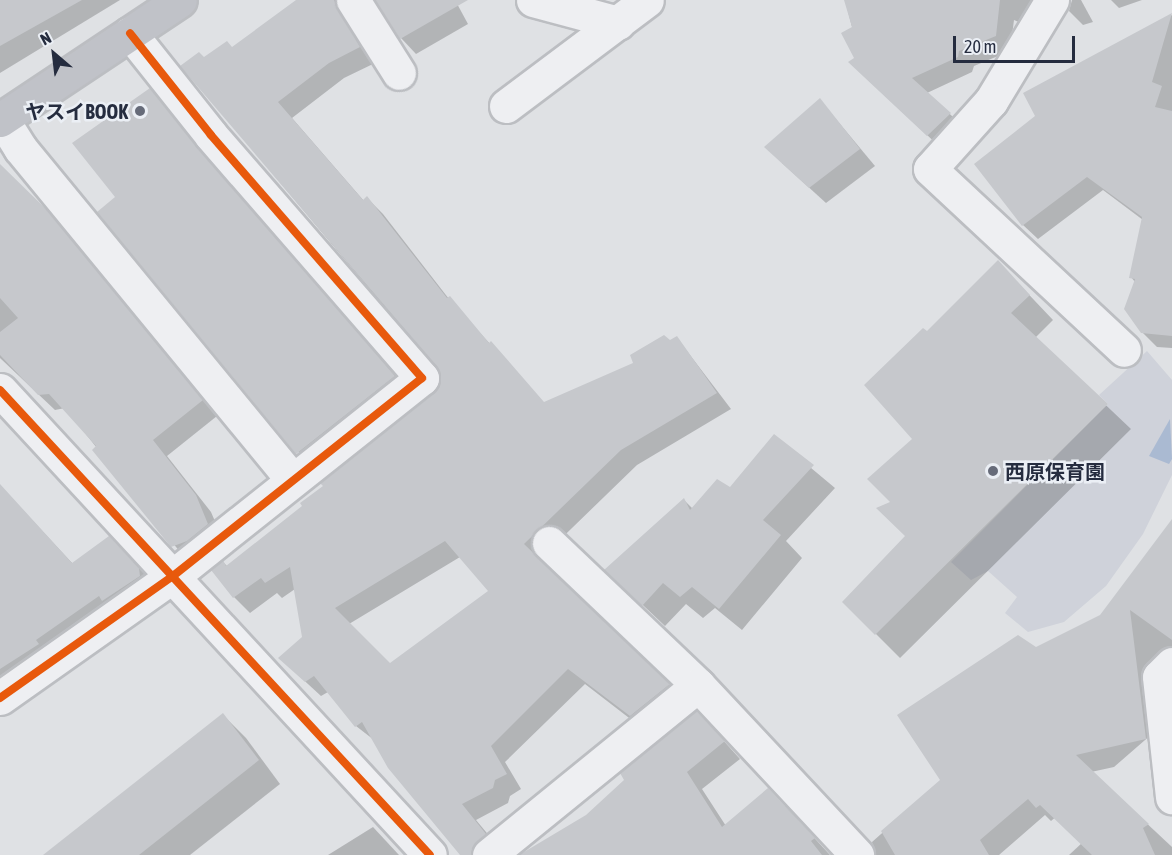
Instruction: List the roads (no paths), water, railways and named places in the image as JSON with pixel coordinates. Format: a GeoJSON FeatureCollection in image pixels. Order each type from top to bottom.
{"type":"FeatureCollection","features":[{"type":"Feature","properties":{"kind":"street"},"geometry":{"type":"LineString","coordinates":[[353,0],[399,73]]}},
{"type":"Feature","properties":{"kind":"street"},"geometry":{"type":"LineString","coordinates":[[533,0],[618,23]]}},
{"type":"Feature","properties":{"kind":"street"},"geometry":{"type":"LineString","coordinates":[[506,106],[647,0]]}},
{"type":"Feature","properties":{"kind":"street"},"geometry":{"type":"LineString","coordinates":[[1052,0],[991,101],[930,169],[1124,350]]}},
{"type":"Feature","properties":{"kind":"street"},"geometry":{"type":"LineString","coordinates":[[0,698],[173,576],[292,479],[422,378],[211,135],[153,12],[1,119],[20,148],[292,479]]}},
{"type":"Feature","properties":{"kind":"street"},"geometry":{"type":"LineString","coordinates":[[0,390],[430,855]]}},
{"type":"Feature","properties":{"kind":"street"},"geometry":{"type":"LineString","coordinates":[[549,543],[698,685],[856,855]]}},
{"type":"Feature","properties":{"kind":"street"},"geometry":{"type":"LineString","coordinates":[[1172,664],[1159,677],[1172,797]]}},
{"type":"Feature","properties":{"kind":"street"},"geometry":{"type":"LineString","coordinates":[[489,855],[698,685]]}},
{"type":"Feature","properties":{"kind":"water"},"geometry":{"type":"Polygon","coordinates":[[[1170,419],[1172,459],[1169,464],[1149,456],[1170,419]]]}},
{"type":"Feature","properties":{"kind":"place","name":"ヤスイBOOK"},"geometry":{"type":"Point","coordinates":[140,111]}},
{"type":"Feature","properties":{"kind":"place","name":"西原保育園"},"geometry":{"type":"Point","coordinates":[993,471]}}]}
